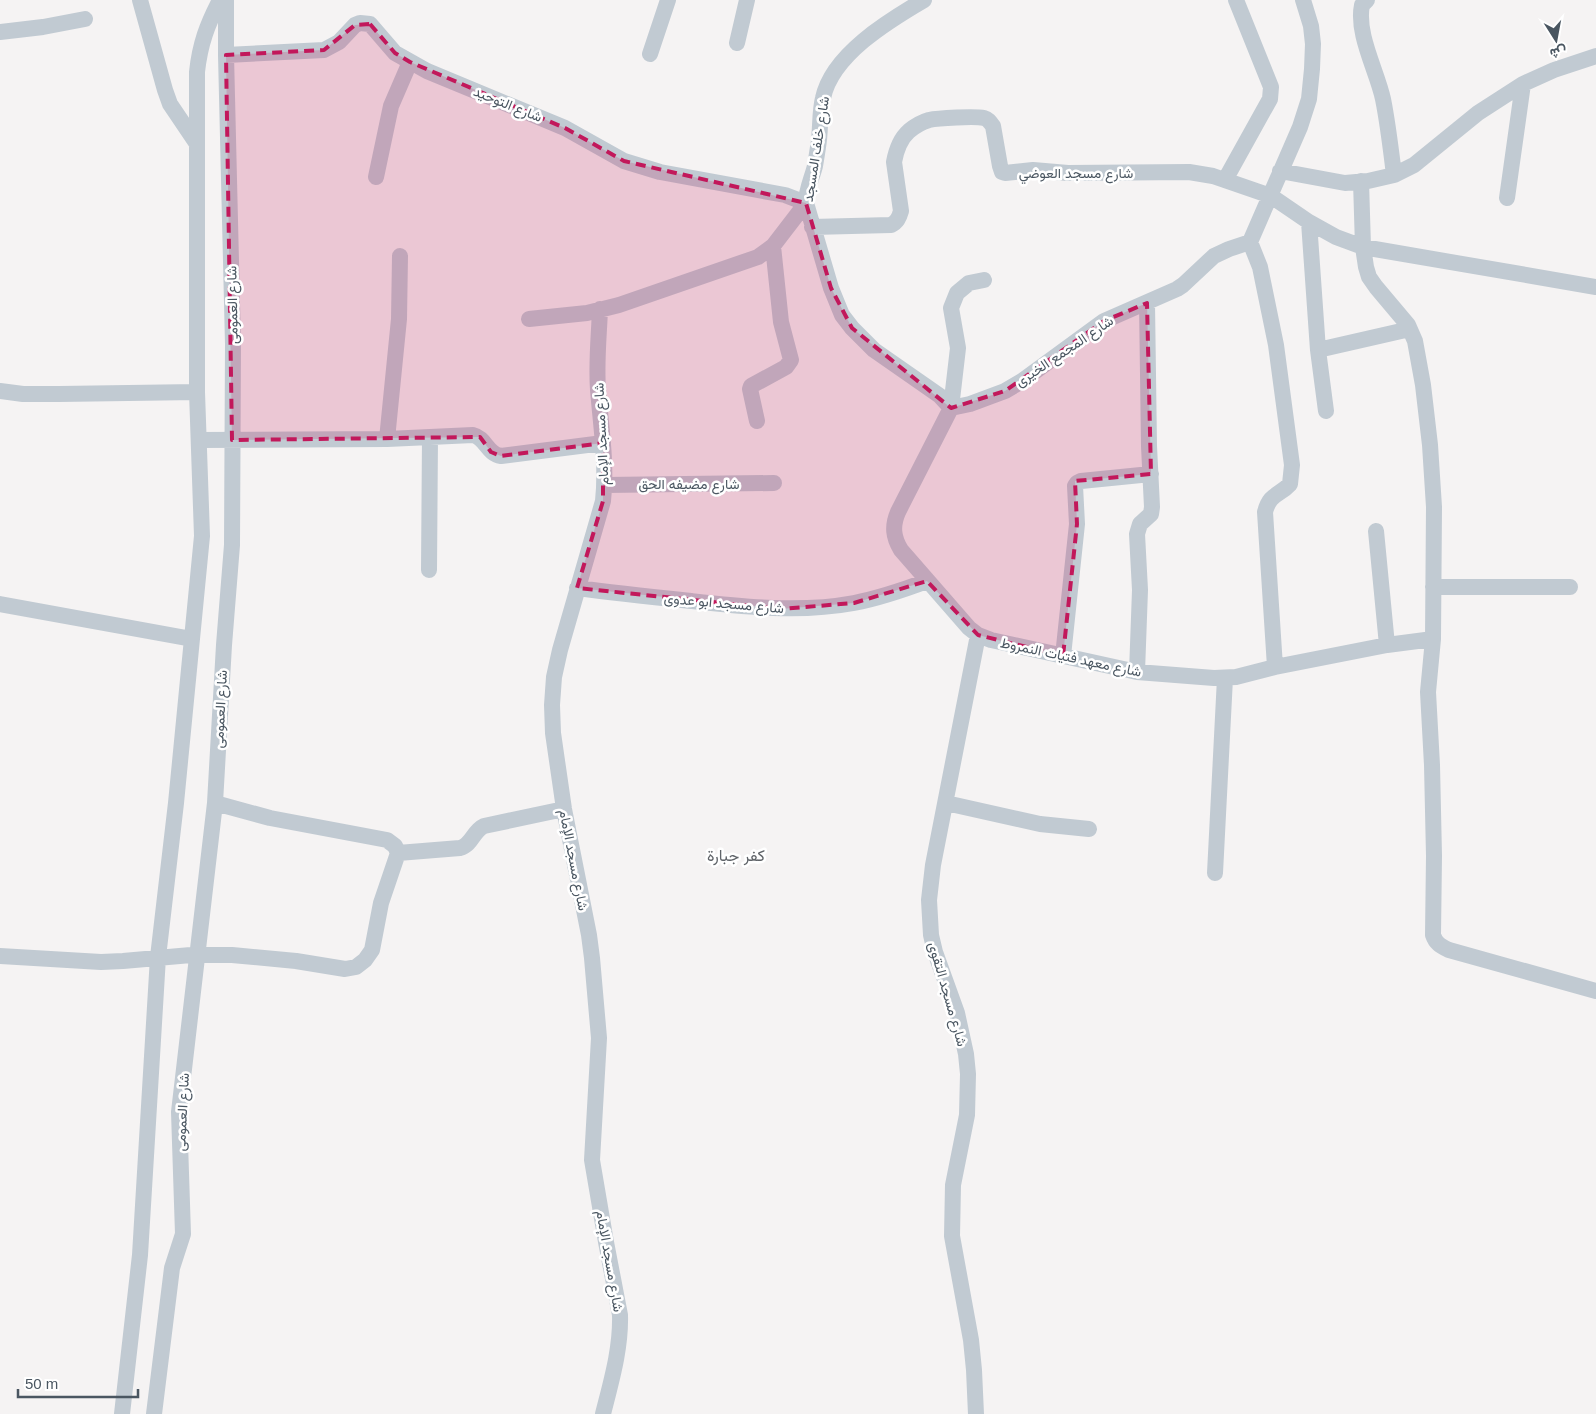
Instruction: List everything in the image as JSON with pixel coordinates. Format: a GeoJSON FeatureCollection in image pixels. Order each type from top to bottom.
{"type":"FeatureCollection","features":[{"type":"Feature","properties":{"kind":"street"},"geometry":{"type":"LineString","coordinates":[[140,0],[170,104],[197,144]]}},
{"type":"Feature","properties":{"kind":"street"},"geometry":{"type":"LineString","coordinates":[[122,1414],[140,1255],[161,957],[202,536],[198,392],[198,72],[199,51],[205,30],[220,0]]}},
{"type":"Feature","properties":{"kind":"street","name":"شارع العمومى"},"geometry":{"type":"LineString","coordinates":[[154,1414],[172,1268],[183,1234],[179,1112],[194,955],[214,803],[232,545],[233,344],[226,0]]}},
{"type":"Feature","properties":{"kind":"street"},"geometry":{"type":"LineString","coordinates":[[650,54],[668,0]]}},
{"type":"Feature","properties":{"kind":"street"},"geometry":{"type":"LineString","coordinates":[[737,43],[747,0]]}},
{"type":"Feature","properties":{"kind":"street","name":"شارع خلف المسجد"},"geometry":{"type":"LineString","coordinates":[[924,0],[878,31],[843,60],[834,71],[827,84],[823,98],[820,139],[806,203],[831,288],[842,315],[874,350],[940,396],[951,408]]}},
{"type":"Feature","properties":{"kind":"street"},"geometry":{"type":"LineString","coordinates":[[1225,180],[1270,99],[1271,87],[1236,0]]}},
{"type":"Feature","properties":{"kind":"street"},"geometry":{"type":"LineString","coordinates":[[1275,667],[1265,512],[1270,498],[1290,484],[1292,465],[1276,345],[1260,267],[1250,242],[1300,127],[1309,99],[1313,44],[1311,26],[1303,0]]}},
{"type":"Feature","properties":{"kind":"street"},"geometry":{"type":"LineString","coordinates":[[1367,0],[1362,5],[1362,21],[1373,70],[1383,97],[1394,175]]}},
{"type":"Feature","properties":{"kind":"street"},"geometry":{"type":"LineString","coordinates":[[0,32],[85,19]]}},
{"type":"Feature","properties":{"kind":"street","name":"شارع التوحيد"},"geometry":{"type":"LineString","coordinates":[[226,55],[324,50],[338,42],[355,25],[370,24],[395,53],[426,71],[565,128],[624,161],[660,172],[785,195],[806,203]]}},
{"type":"Feature","properties":{"kind":"street"},"geometry":{"type":"LineString","coordinates":[[1280,171],[1345,182],[1394,175],[1414,165],[1478,113],[1523,84],[1554,70],[1596,56]]}},
{"type":"Feature","properties":{"kind":"street"},"geometry":{"type":"LineString","coordinates":[[376,176],[391,106],[410,62]]}},
{"type":"Feature","properties":{"kind":"street"},"geometry":{"type":"LineString","coordinates":[[1507,198],[1523,84]]}},
{"type":"Feature","properties":{"kind":"street","name":"شارع مسجد العوضي"},"geometry":{"type":"LineString","coordinates":[[812,227],[891,225],[896,222],[900,217],[901,211],[894,170],[895,154],[902,139],[919,124],[931,120],[978,118],[989,121],[993,126],[1002,172],[1033,170],[1068,173],[1189,172],[1225,180],[1271,196],[1309,222],[1336,237],[1363,247],[1596,287]]}},
{"type":"Feature","properties":{"kind":"street"},"geometry":{"type":"LineString","coordinates":[[1361,181],[1363,247],[1369,277],[1403,319],[1415,341],[1423,385],[1430,445],[1434,507],[1433,639],[1428,692],[1434,856],[1433,935],[1439,945],[1449,950],[1596,991]]}},
{"type":"Feature","properties":{"kind":"street"},"geometry":{"type":"LineString","coordinates":[[529,319],[587,312],[619,305],[744,263],[758,257],[773,246],[806,203]]}},
{"type":"Feature","properties":{"kind":"street"},"geometry":{"type":"LineString","coordinates":[[1309,222],[1318,350],[1326,411]]}},
{"type":"Feature","properties":{"kind":"street","name":"شارع المجمع الخيرى"},"geometry":{"type":"LineString","coordinates":[[951,408],[979,402],[1005,391],[1022,381],[1104,321],[1183,286],[1214,256],[1230,248],[1250,242]]}},
{"type":"Feature","properties":{"kind":"street"},"geometry":{"type":"LineString","coordinates":[[757,420],[750,390],[751,386],[786,367],[791,360],[781,322],[773,246]]}},
{"type":"Feature","properties":{"kind":"street"},"geometry":{"type":"LineString","coordinates":[[387,439],[399,319],[400,256]]}},
{"type":"Feature","properties":{"kind":"street","name":"شارع معهد فتيات النمروط"},"geometry":{"type":"LineString","coordinates":[[984,280],[968,283],[957,293],[951,308],[958,348],[951,408],[894,522],[896,542],[901,550],[969,628],[978,635],[991,640],[1137,672],[1225,678],[1387,645],[1433,639]]}},
{"type":"Feature","properties":{"kind":"street"},"geometry":{"type":"LineString","coordinates":[[1137,672],[1140,590],[1137,534],[1140,524],[1151,514],[1147,303]]}},
{"type":"Feature","properties":{"kind":"street","name":"شارع مسجد الإمام"},"geometry":{"type":"LineString","coordinates":[[600,309],[597,363],[605,485],[599,520],[577,588],[560,650],[554,677],[552,705],[553,733],[564,809],[592,958],[599,1038],[592,1160],[620,1316],[616,1358],[603,1414]]}},
{"type":"Feature","properties":{"kind":"street"},"geometry":{"type":"LineString","coordinates":[[1318,350],[1410,329]]}},
{"type":"Feature","properties":{"kind":"street"},"geometry":{"type":"LineString","coordinates":[[0,391],[23,394],[198,392]]}},
{"type":"Feature","properties":{"kind":"street"},"geometry":{"type":"LineString","coordinates":[[199,440],[387,439],[474,435],[481,438],[491,452],[501,456],[603,443]]}},
{"type":"Feature","properties":{"kind":"street"},"geometry":{"type":"LineString","coordinates":[[429,570],[430,437]]}},
{"type":"Feature","properties":{"kind":"street"},"geometry":{"type":"LineString","coordinates":[[1063,656],[1077,524],[1074,486],[1081,481],[1151,474]]}},
{"type":"Feature","properties":{"kind":"street","name":"شارع مضيفه الحق"},"geometry":{"type":"LineString","coordinates":[[605,485],[774,484]]}},
{"type":"Feature","properties":{"kind":"street"},"geometry":{"type":"LineString","coordinates":[[1376,530],[1387,645]]}},
{"type":"Feature","properties":{"kind":"street","name":"شارع مسجد ابو عدوى"},"geometry":{"type":"LineString","coordinates":[[577,588],[743,607],[780,609],[817,608],[854,603],[890,594],[928,581]]}},
{"type":"Feature","properties":{"kind":"street"},"geometry":{"type":"LineString","coordinates":[[1433,587],[1570,587]]}},
{"type":"Feature","properties":{"kind":"street"},"geometry":{"type":"LineString","coordinates":[[0,604],[192,639]]}},
{"type":"Feature","properties":{"kind":"street","name":"شارع مسجد التقوى"},"geometry":{"type":"LineString","coordinates":[[976,1414],[971,1340],[952,1236],[951,1211],[953,1185],[967,1115],[967,1068],[957,1013],[935,952],[929,917],[930,882],[978,635]]}},
{"type":"Feature","properties":{"kind":"street"},"geometry":{"type":"LineString","coordinates":[[1215,873],[1225,678]]}},
{"type":"Feature","properties":{"kind":"street"},"geometry":{"type":"LineString","coordinates":[[0,956],[101,962],[194,955],[232,955],[296,961],[345,969],[356,967],[365,960],[372,950],[382,904],[398,853],[395,846],[387,840],[270,818],[214,803]]}},
{"type":"Feature","properties":{"kind":"street"},"geometry":{"type":"LineString","coordinates":[[946,803],[1040,824],[1089,829]]}},
{"type":"Feature","properties":{"kind":"street"},"geometry":{"type":"LineString","coordinates":[[398,853],[460,848],[469,844],[477,831],[484,826],[564,809]]}},
{"type":"Feature","properties":{"kind":"highlighted area"},"geometry":{"type":"Polygon","coordinates":[[[370,24],[395,53],[410,62],[565,128],[624,161],[806,203],[831,288],[852,328],[951,408],[1005,391],[1104,321],[1147,303],[1151,474],[1075,481],[1077,524],[1063,656],[978,635],[927,581],[854,603],[780,609],[577,588],[603,501],[603,443],[501,456],[491,452],[480,437],[232,440],[226,55],[324,50],[355,25],[370,24]]]}},
{"type":"Feature","properties":{"kind":"district","name":"كفر جبارة"},"geometry":{"type":"Point","coordinates":[736,855]}}]}
